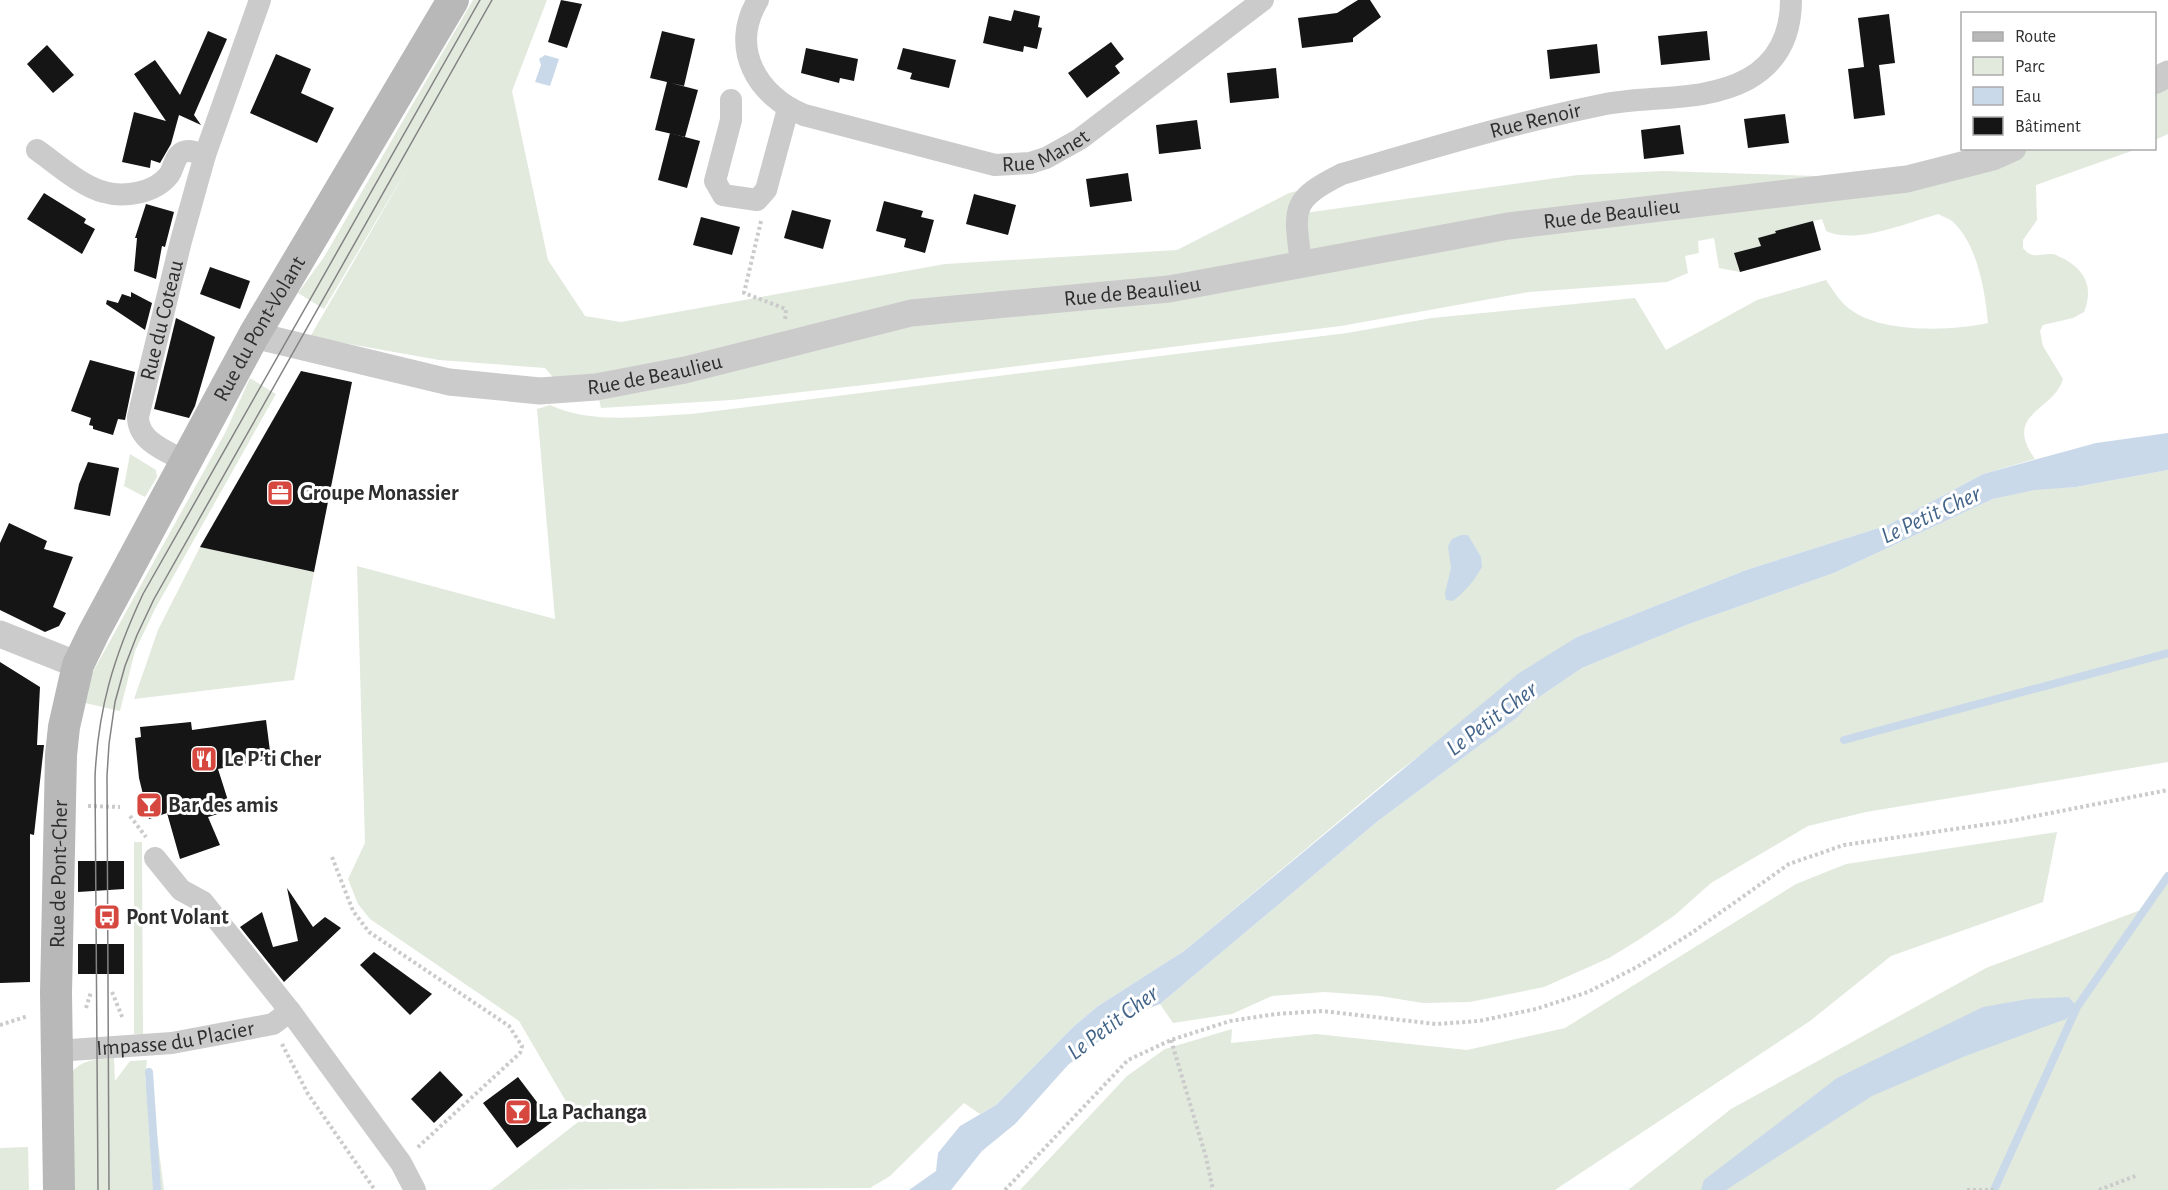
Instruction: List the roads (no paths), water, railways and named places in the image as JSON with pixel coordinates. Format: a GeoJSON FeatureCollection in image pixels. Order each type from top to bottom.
{"type":"FeatureCollection","features":[{"type":"Feature","properties":{"kind":"main road","name":"Rue du Pont-Volant"},"geometry":{"type":"LineString","coordinates":[[78,665],[93,632],[254,335],[453,0]]}},
{"type":"Feature","properties":{"kind":"main road","name":"Rue de Pont-Cher"},"geometry":{"type":"LineString","coordinates":[[59,1190],[56,1051],[61,754],[64,727],[78,665]]}},
{"type":"Feature","properties":{"kind":"street","name":"Rue du Coteau"},"geometry":{"type":"LineString","coordinates":[[187,462],[147,439],[140,432],[138,417],[178,252],[206,156],[261,0]]}},
{"type":"Feature","properties":{"kind":"street","name":"Rue Manet"},"geometry":{"type":"LineString","coordinates":[[758,0],[749,18],[747,33],[750,63],[764,89],[788,109],[995,165],[1030,164],[1065,149],[1263,0]]}},
{"type":"Feature","properties":{"kind":"street","name":"Rue Renoir"},"geometry":{"type":"LineString","coordinates":[[1301,263],[1297,214],[1304,196],[1315,187],[1342,174],[1536,118],[1610,103],[1709,92],[1732,86],[1761,70],[1774,57],[1788,33],[1791,0]]}},
{"type":"Feature","properties":{"kind":"street"},"geometry":{"type":"LineString","coordinates":[[731,100],[731,120],[715,181],[723,195],[750,201],[757,200],[766,190],[788,109]]}},
{"type":"Feature","properties":{"kind":"street"},"geometry":{"type":"LineString","coordinates":[[37,150],[92,187],[115,194],[130,194],[157,185],[166,179],[179,155],[185,152],[206,156]]}},
{"type":"Feature","properties":{"kind":"street","name":"Rue de Beaulieu"},"geometry":{"type":"LineString","coordinates":[[254,335],[449,382],[516,389],[564,390],[644,379],[685,370],[911,313],[1169,289],[1508,226],[1907,179],[1983,160],[2008,150]]}},
{"type":"Feature","properties":{"kind":"street"},"geometry":{"type":"LineString","coordinates":[[0,634],[78,665]]}},
{"type":"Feature","properties":{"kind":"street","name":"Impasse du Placier"},"geometry":{"type":"LineString","coordinates":[[155,858],[181,890],[203,902],[281,1018],[401,1163],[415,1190]]}},
{"type":"Feature","properties":{"kind":"street","name":"Impasse du Placier"},"geometry":{"type":"LineString","coordinates":[[56,1051],[172,1043],[281,1018]]}},
{"type":"Feature","properties":{"kind":"water"},"geometry":{"type":"Polygon","coordinates":[[[545,55],[559,59],[550,86],[535,82],[541,65],[539,59],[545,55]]]}},
{"type":"Feature","properties":{"kind":"water","name":"Le Petit Cher"},"geometry":{"type":"Polygon","coordinates":[[[2168,433],[2168,470],[2076,487],[2034,490],[1993,499],[1834,573],[1689,624],[1582,668],[1529,704],[1518,717],[1378,821],[1160,1004],[1134,1014],[1068,1065],[1015,1124],[982,1151],[951,1190],[909,1190],[936,1171],[938,1153],[960,1126],[996,1105],[1073,1027],[1098,1006],[1184,951],[1519,673],[1577,637],[1746,570],[1888,525],[1983,474],[2096,443],[2168,433]]]}},
{"type":"Feature","properties":{"kind":"water"},"geometry":{"type":"Polygon","coordinates":[[[1468,535],[1481,557],[1482,567],[1462,593],[1453,601],[1446,600],[1445,593],[1451,568],[1448,546],[1452,539],[1468,535]]]}},
{"type":"Feature","properties":{"kind":"water"},"geometry":{"type":"Polygon","coordinates":[[[2069,997],[2077,1007],[2066,1019],[1963,1057],[1872,1096],[1726,1190],[1701,1190],[1704,1180],[1837,1078],[1983,1007],[2028,999],[2069,997]]]}},
{"type":"Feature","properties":{"kind":"waterway"},"geometry":{"type":"LineString","coordinates":[[1844,740],[2168,653]]}},
{"type":"Feature","properties":{"kind":"waterway"},"geometry":{"type":"LineString","coordinates":[[1994,1190],[2077,1007],[2168,876]]}},
{"type":"Feature","properties":{"kind":"waterway"},"geometry":{"type":"LineString","coordinates":[[149,1072],[157,1190]]}},
{"type":"Feature","properties":{"kind":"tram line"},"geometry":{"type":"LineString","coordinates":[[98,1190],[95,777],[104,705],[116,661],[143,594],[480,0]]}},
{"type":"Feature","properties":{"kind":"tram line"},"geometry":{"type":"LineString","coordinates":[[109,1190],[107,776],[115,702],[125,666],[154,599],[492,0]]}},
{"type":"Feature","properties":{"kind":"place","name":"Groupe Monassier"},"geometry":{"type":"Point","coordinates":[280,493]}},
{"type":"Feature","properties":{"kind":"place","name":"Le P'ti Cher"},"geometry":{"type":"Point","coordinates":[204,759]}},
{"type":"Feature","properties":{"kind":"place","name":"Bar des amis"},"geometry":{"type":"Point","coordinates":[149,805]}},
{"type":"Feature","properties":{"kind":"place","name":"Pont Volant"},"geometry":{"type":"Point","coordinates":[107,917]}},
{"type":"Feature","properties":{"kind":"place","name":"La Pachanga"},"geometry":{"type":"Point","coordinates":[518,1112]}}]}
